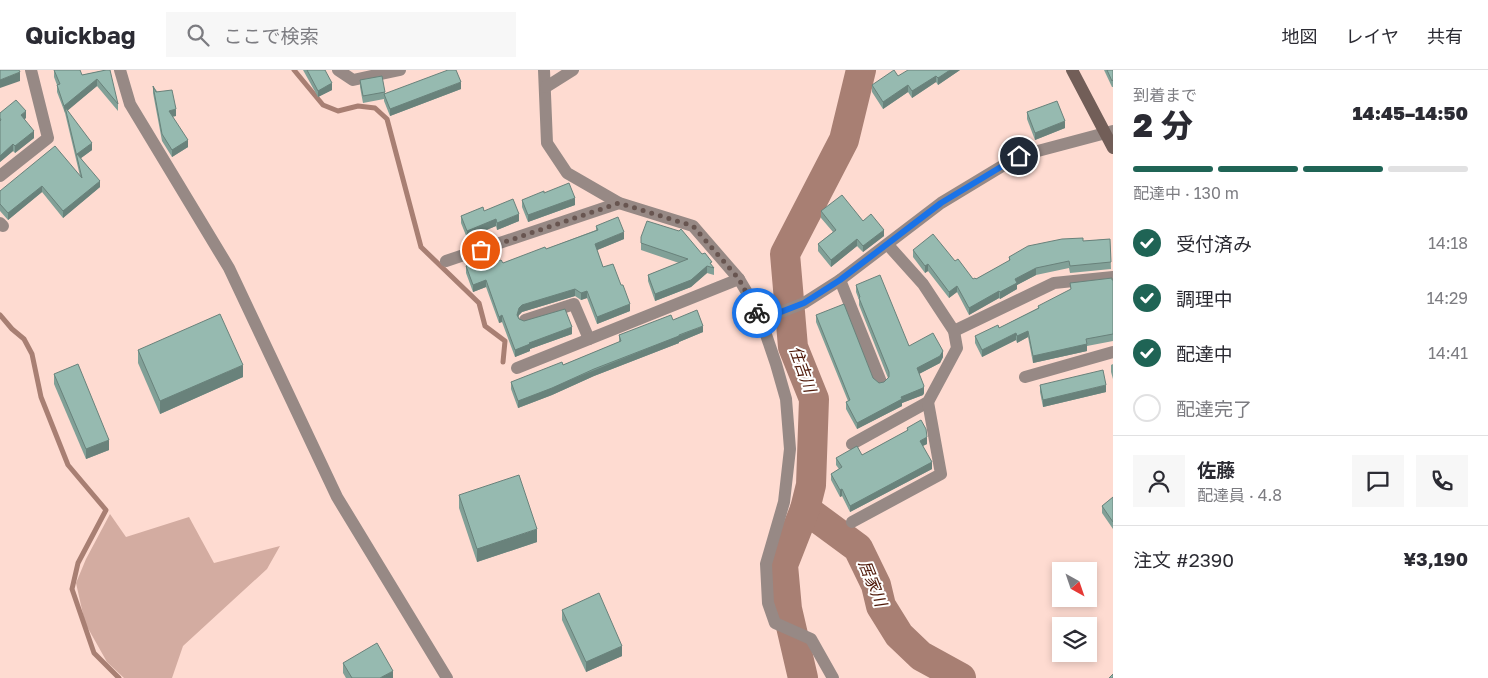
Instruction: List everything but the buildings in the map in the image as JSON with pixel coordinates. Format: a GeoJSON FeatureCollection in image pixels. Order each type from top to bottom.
{"type":"FeatureCollection","features":[{"type":"Feature","properties":{"kind":"street"},"geometry":{"type":"LineString","coordinates":[[0,176],[48,138],[31,70]]}},
{"type":"Feature","properties":{"kind":"street"},"geometry":{"type":"LineString","coordinates":[[120,70],[130,104],[229,268],[337,496],[447,678]]}},
{"type":"Feature","properties":{"kind":"street"},"geometry":{"type":"LineString","coordinates":[[338,70],[353,80],[400,70]]}},
{"type":"Feature","properties":{"kind":"street"},"geometry":{"type":"LineString","coordinates":[[544,70],[548,142],[567,173],[619,203],[693,226],[739,279],[752,301],[776,364],[786,399],[790,448],[784,502],[766,564],[768,603],[775,623],[811,638],[833,678]]}},
{"type":"Feature","properties":{"kind":"street"},"geometry":{"type":"LineString","coordinates":[[546,87],[573,70]]}},
{"type":"Feature","properties":{"kind":"street"},"geometry":{"type":"LineString","coordinates":[[1072,70],[1108,131],[1113,148]]}},
{"type":"Feature","properties":{"kind":"street"},"geometry":{"type":"LineString","coordinates":[[760,320],[804,303],[840,280],[888,245],[941,203],[1019,156],[1108,131]]}},
{"type":"Feature","properties":{"kind":"street"},"geometry":{"type":"LineString","coordinates":[[446,261],[619,203]]}},
{"type":"Feature","properties":{"kind":"street"},"geometry":{"type":"LineString","coordinates":[[852,444],[928,402],[957,348],[954,331],[924,284],[888,245]]}},
{"type":"Feature","properties":{"kind":"street"},"geometry":{"type":"LineString","coordinates":[[954,331],[1054,283],[1113,276]]}},
{"type":"Feature","properties":{"kind":"street"},"geometry":{"type":"LineString","coordinates":[[517,368],[739,279]]}},
{"type":"Feature","properties":{"kind":"street"},"geometry":{"type":"LineString","coordinates":[[840,280],[881,382]]}},
{"type":"Feature","properties":{"kind":"street"},"geometry":{"type":"LineString","coordinates":[[525,320],[574,304],[589,339]]}},
{"type":"Feature","properties":{"kind":"street"},"geometry":{"type":"LineString","coordinates":[[1026,377],[1113,352]]}},
{"type":"Feature","properties":{"kind":"street"},"geometry":{"type":"LineString","coordinates":[[852,522],[942,474],[928,402]]}},
{"type":"Feature","properties":{"kind":"shaded area"},"geometry":{"type":"Polygon","coordinates":[[[110,514],[126,537],[189,517],[214,563],[280,546],[267,569],[183,646],[172,678],[124,678],[107,662],[85,623],[76,583],[86,559],[110,514]]]}},
{"type":"Feature","properties":{"kind":"waterway"},"geometry":{"type":"LineString","coordinates":[[294,70],[323,105],[338,111],[358,106],[375,108],[387,119],[421,247],[479,303],[485,326],[505,341],[503,362]]}},
{"type":"Feature","properties":{"kind":"waterway","name":"住吉川"},"geometry":{"type":"LineString","coordinates":[[803,678],[787,609],[783,565],[805,509],[811,485],[814,399],[793,347],[785,254],[844,140],[861,70]]}},
{"type":"Feature","properties":{"kind":"waterway"},"geometry":{"type":"LineString","coordinates":[[0,315],[24,339],[32,354],[41,397],[68,465],[106,510],[78,563],[72,589],[94,653],[119,678]]}},
{"type":"Feature","properties":{"kind":"waterway","name":"居家川"},"geometry":{"type":"LineString","coordinates":[[805,509],[858,548],[876,585],[881,606],[899,635],[921,656],[961,678]]}},
{"type":"Feature","properties":{"kind":"way so far"},"geometry":{"type":"LineString","coordinates":[[481,250],[619,203],[693,226],[739,279],[757,313]]}},
{"type":"Feature","properties":{"kind":"route"},"geometry":{"type":"LineString","coordinates":[[757,313],[760,320],[804,303],[855,270],[941,203],[1019,156]]}}]}
